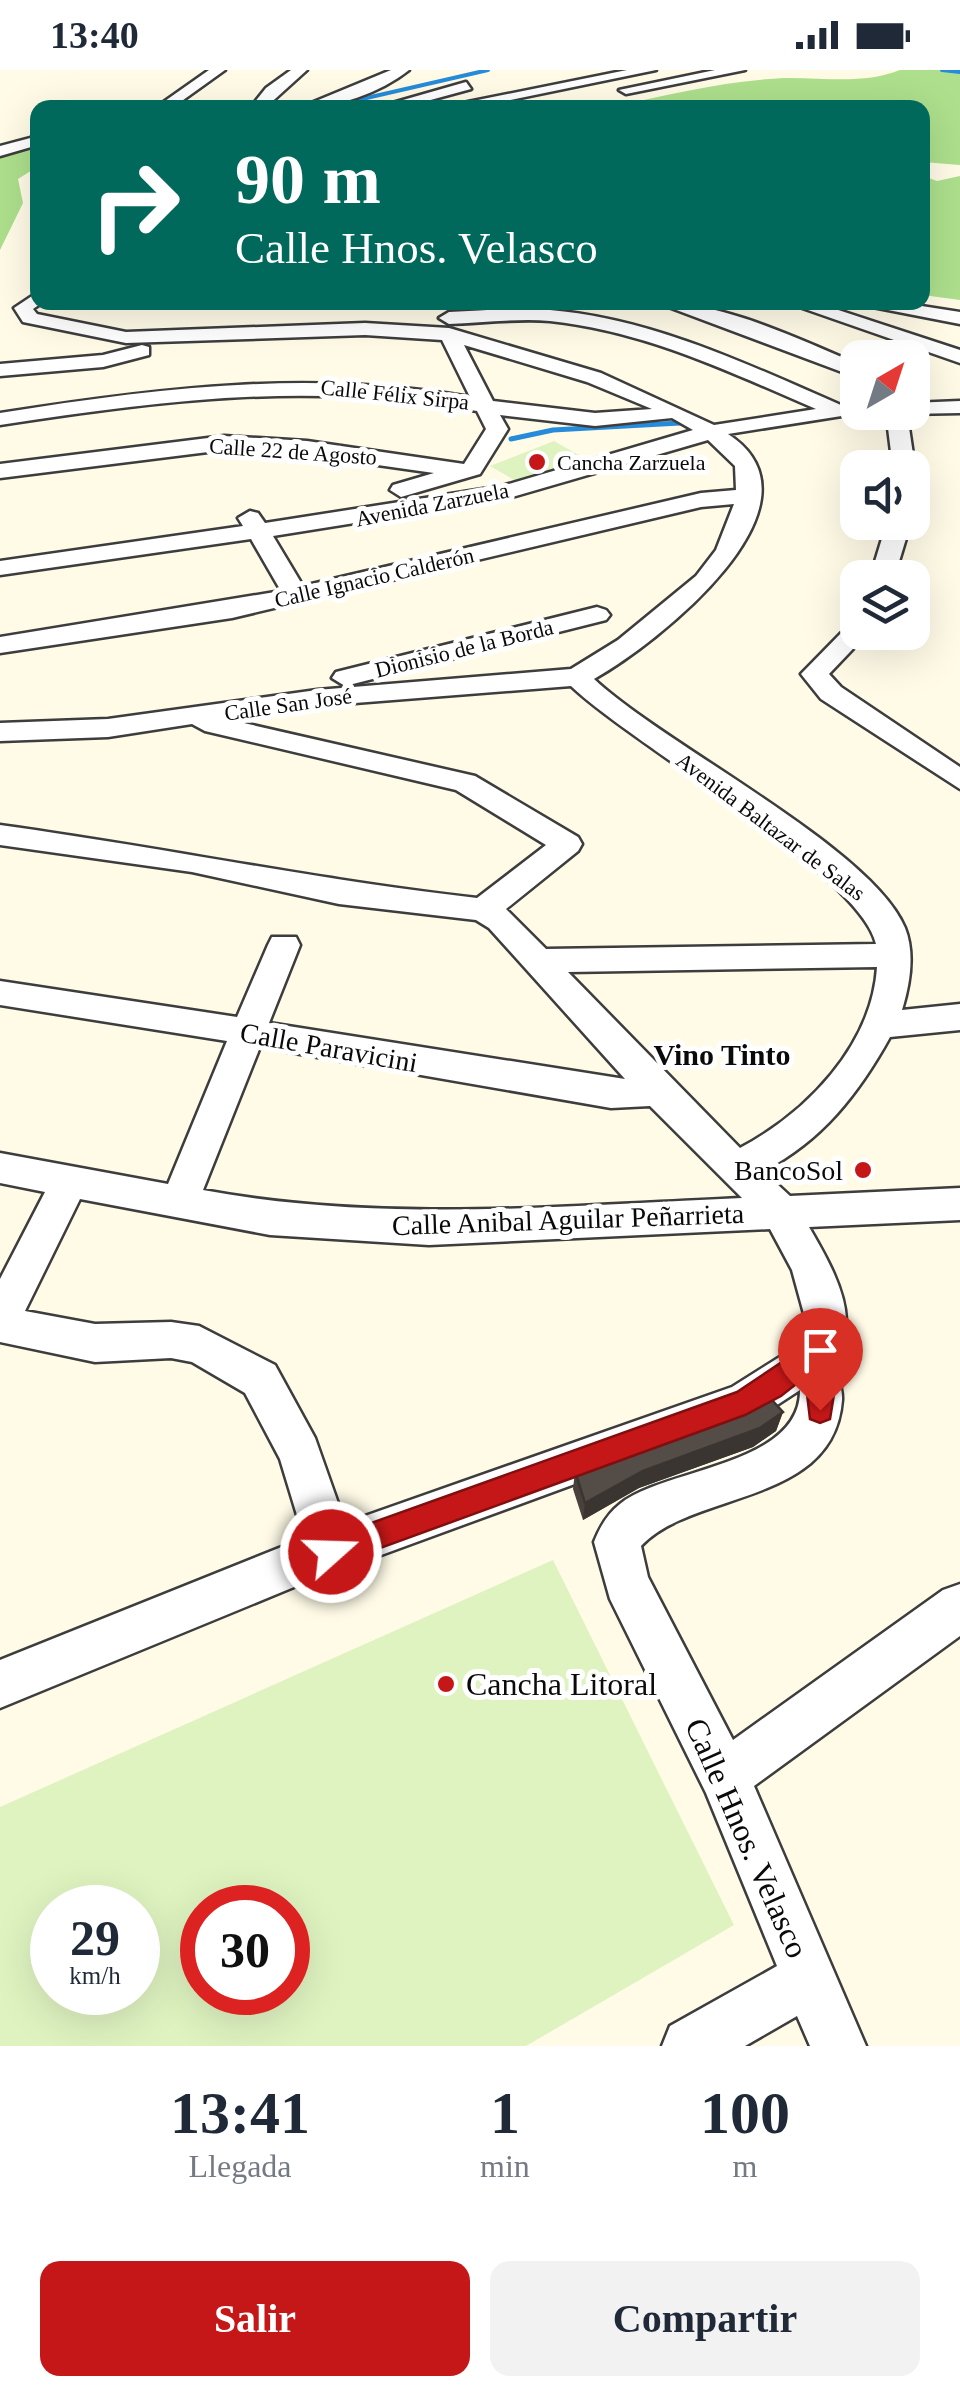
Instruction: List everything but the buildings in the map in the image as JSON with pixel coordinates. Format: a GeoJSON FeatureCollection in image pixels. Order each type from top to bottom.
{"type":"FeatureCollection","features":[{"type":"Feature","properties":{"kind":"street"},"geometry":{"type":"LineString","coordinates":[[174,100],[218,70]]}},
{"type":"Feature","properties":{"kind":"street"},"geometry":{"type":"LineString","coordinates":[[263,100],[300,70]]}},
{"type":"Feature","properties":{"kind":"street"},"geometry":{"type":"LineString","coordinates":[[330,100],[402,70]]}},
{"type":"Feature","properties":{"kind":"street"},"geometry":{"type":"LineString","coordinates":[[488,100],[649,70]]}},
{"type":"Feature","properties":{"kind":"street"},"geometry":{"type":"LineString","coordinates":[[599,97],[738,70]]}},
{"type":"Feature","properties":{"kind":"street"},"geometry":{"type":"LineString","coordinates":[[413,100],[478,83]]}},
{"type":"Feature","properties":{"kind":"street"},"geometry":{"type":"LineString","coordinates":[[0,151],[30,142]]}},
{"type":"Feature","properties":{"kind":"street"},"geometry":{"type":"LineString","coordinates":[[30,303],[23,308],[30,318],[113,340],[162,341],[449,326],[548,315],[616,325],[840,406]]}},
{"type":"Feature","properties":{"kind":"street"},"geometry":{"type":"LineString","coordinates":[[689,310],[793,344],[840,364]]}},
{"type":"Feature","properties":{"kind":"street"},"geometry":{"type":"LineString","coordinates":[[818,310],[960,357]]}},
{"type":"Feature","properties":{"kind":"street"},"geometry":{"type":"LineString","coordinates":[[908,310],[960,318]]}},
{"type":"Feature","properties":{"kind":"street"},"geometry":{"type":"LineString","coordinates":[[449,326],[485,404]]}},
{"type":"Feature","properties":{"kind":"street"},"geometry":{"type":"LineString","coordinates":[[449,326],[599,378],[727,443],[748,468],[746,496],[731,546],[714,573],[605,661],[577,677]]}},
{"type":"Feature","properties":{"kind":"street"},"geometry":{"type":"LineString","coordinates":[[2,366],[117,358],[162,341]]}},
{"type":"Feature","properties":{"kind":"street","name":"Calle Félix Sirpa"},"geometry":{"type":"LineString","coordinates":[[0,419],[303,386],[366,388],[594,418],[690,423]]}},
{"type":"Feature","properties":{"kind":"street","name":"Avenida Zarzuela"},"geometry":{"type":"LineString","coordinates":[[0,568],[252,525],[466,472],[477,464],[497,429],[485,404]]}},
{"type":"Feature","properties":{"kind":"street"},"geometry":{"type":"LineString","coordinates":[[954,406],[960,431]]}},
{"type":"Feature","properties":{"kind":"street","name":"Avenida Zarzuela"},"geometry":{"type":"LineString","coordinates":[[0,554],[252,525],[378,516],[504,492],[690,423],[748,422],[840,409]]}},
{"type":"Feature","properties":{"kind":"street","name":"Calle 22 de Agosto"},"geometry":{"type":"LineString","coordinates":[[0,471],[224,443],[307,448],[466,472],[504,492]]}},
{"type":"Feature","properties":{"kind":"street","name":"Calle Ignacio Calderón"},"geometry":{"type":"LineString","coordinates":[[0,645],[178,620],[702,500],[746,496]]}},
{"type":"Feature","properties":{"kind":"street"},"geometry":{"type":"LineString","coordinates":[[252,525],[296,594]]}},
{"type":"Feature","properties":{"kind":"street","name":"Dionisio de la Borda"},"geometry":{"type":"LineString","coordinates":[[276,704],[288,694],[350,676],[597,615]]}},
{"type":"Feature","properties":{"kind":"street"},"geometry":{"type":"LineString","coordinates":[[840,648],[814,674],[831,692],[960,780]]}},
{"type":"Feature","properties":{"kind":"street","name":"Calle San José"},"geometry":{"type":"LineString","coordinates":[[0,732],[108,728],[276,704],[577,677]]}},
{"type":"Feature","properties":{"kind":"street","name":"Avenida Baltazar de Salas"},"geometry":{"type":"LineString","coordinates":[[577,677],[626,721],[759,811],[863,893],[889,926],[893,982],[880,1025],[840,1092],[776,1146],[731,1168]]}},
{"type":"Feature","properties":{"kind":"street"},"geometry":{"type":"LineString","coordinates":[[195,718],[465,783],[567,844],[483,910]]}},
{"type":"Feature","properties":{"kind":"street"},"geometry":{"type":"LineString","coordinates":[[0,835],[192,862],[339,893],[483,910],[500,920],[731,1168],[780,1211],[822,1294],[826,1321],[812,1354],[772,1388],[745,1402],[331,1552],[0,1684]]}},
{"type":"Feature","properties":{"kind":"street"},"geometry":{"type":"LineString","coordinates":[[180,1202],[284,945]]}},
{"type":"Feature","properties":{"kind":"street"},"geometry":{"type":"LineString","coordinates":[[538,961],[894,956]]}},
{"type":"Feature","properties":{"kind":"street","name":"Calle Paravicini"},"geometry":{"type":"LineString","coordinates":[[0,993],[611,1094],[658,1092]]}},
{"type":"Feature","properties":{"kind":"street"},"geometry":{"type":"LineString","coordinates":[[880,1025],[960,1017]]}},
{"type":"Feature","properties":{"kind":"street","name":"Calle Anibal Aguilar Peñarrieta"},"geometry":{"type":"LineString","coordinates":[[0,1168],[270,1218],[429,1228],[645,1222],[780,1211],[960,1204]]}},
{"type":"Feature","properties":{"kind":"street"},"geometry":{"type":"LineString","coordinates":[[70,1181],[0,1322],[95,1343],[171,1340],[198,1345],[260,1379],[300,1453],[331,1552]]}},
{"type":"Feature","properties":{"kind":"street","name":"Calle Hnos. Velasco"},"geometry":{"type":"LineString","coordinates":[[812,1354],[822,1388],[820,1410],[804,1436],[781,1457],[720,1488],[637,1516],[617,1542],[626,1583],[724,1776],[838,2046]]}},
{"type":"Feature","properties":{"kind":"street"},"geometry":{"type":"LineString","coordinates":[[724,1776],[956,1619]]}},
{"type":"Feature","properties":{"kind":"street"},"geometry":{"type":"LineString","coordinates":[[690,2046],[810,1978]]}},
{"type":"Feature","properties":{"kind":"green space"},"geometry":{"type":"Polygon","coordinates":[[[900,70],[960,70],[960,165],[930,163],[930,100],[645,100],[740,82],[886,75],[900,70]]]}},
{"type":"Feature","properties":{"kind":"green space"},"geometry":{"type":"Polygon","coordinates":[[[30,146],[30,171],[18,179],[23,203],[0,250],[0,155],[30,146]]]}},
{"type":"Feature","properties":{"kind":"green space"},"geometry":{"type":"Polygon","coordinates":[[[960,176],[960,300],[930,296],[930,178],[937,181],[960,176]]]}},
{"type":"Feature","properties":{"kind":"green space","name":"Cancha Zarzuela"},"geometry":{"type":"Polygon","coordinates":[[[554,441],[584,458],[521,484],[490,466],[554,441]]]}},
{"type":"Feature","properties":{"kind":"green space","name":"Cancha Litoral"},"geometry":{"type":"Polygon","coordinates":[[[553,1560],[734,1925],[526,2046],[0,2046],[0,1807],[553,1560]]]}},
{"type":"Feature","properties":{"kind":"waterway"},"geometry":{"type":"LineString","coordinates":[[358,100],[488,70]]}},
{"type":"Feature","properties":{"kind":"waterway"},"geometry":{"type":"LineString","coordinates":[[942,70],[960,72]]}},
{"type":"Feature","properties":{"kind":"waterway"},"geometry":{"type":"LineString","coordinates":[[511,439],[553,430],[680,423]]}},
{"type":"Feature","properties":{"kind":"place","name":"Cancha Zarzuela"},"geometry":{"type":"Point","coordinates":[537,462]}},
{"type":"Feature","properties":{"kind":"place","name":"BancoSol"},"geometry":{"type":"Point","coordinates":[863,1170]}},
{"type":"Feature","properties":{"kind":"place","name":"Cancha Litoral"},"geometry":{"type":"Point","coordinates":[446,1684]}},
{"type":"Feature","properties":{"kind":"district","name":"Vino Tinto"},"geometry":{"type":"Point","coordinates":[722,1055]}},
{"type":"Feature","properties":{"kind":"route"},"geometry":{"type":"LineString","coordinates":[[331,1552],[745,1402],[772,1388],[812,1354],[822,1388],[820,1410]]}}]}
